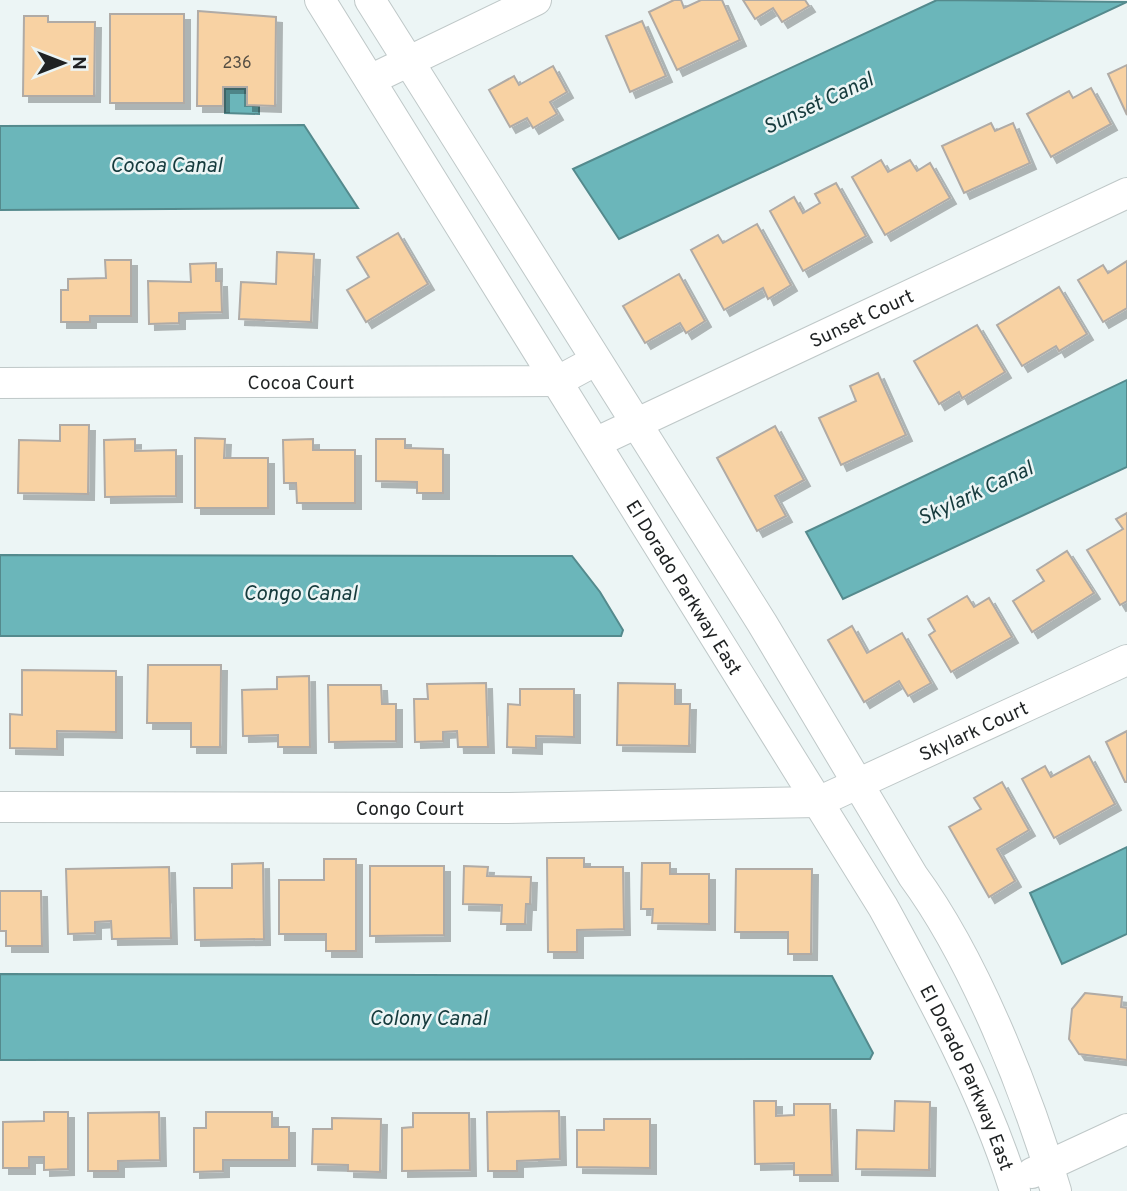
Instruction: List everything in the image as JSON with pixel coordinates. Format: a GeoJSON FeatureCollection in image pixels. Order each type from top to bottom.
{"type":"FeatureCollection","features":[{"type":"Feature","properties":{"kind":"street","name":"El Dorado Parkway East"},"geometry":{"type":"LineString","coordinates":[[320,0],[597,442],[883,907],[927,988],[1001,1148],[1014,1187]]}},
{"type":"Feature","properties":{"kind":"street"},"geometry":{"type":"LineString","coordinates":[[370,0],[636,422],[860,784],[913,876],[935,905],[986,1008],[1052,1178]]}},
{"type":"Feature","properties":{"kind":"street"},"geometry":{"type":"LineString","coordinates":[[370,80],[536,0]]}},
{"type":"Feature","properties":{"kind":"street","name":"Sunset Court"},"geometry":{"type":"LineString","coordinates":[[597,442],[1127,192]]}},
{"type":"Feature","properties":{"kind":"street","name":"Cocoa Court"},"geometry":{"type":"LineString","coordinates":[[0,383],[558,381],[596,361]]}},
{"type":"Feature","properties":{"kind":"street","name":"Skylark Court"},"geometry":{"type":"LineString","coordinates":[[818,802],[1127,660]]}},
{"type":"Feature","properties":{"kind":"street","name":"Congo Court"},"geometry":{"type":"LineString","coordinates":[[0,807],[505,808],[818,802]]}},
{"type":"Feature","properties":{"kind":"street"},"geometry":{"type":"LineString","coordinates":[[1014,1187],[1052,1178],[1127,1129]]}},
{"type":"Feature","properties":{"kind":"water","name":"Sunset Canal"},"geometry":{"type":"Polygon","coordinates":[[[937,0],[1127,2],[619,239],[573,169],[937,0]]]}},
{"type":"Feature","properties":{"kind":"water"},"geometry":{"type":"Polygon","coordinates":[[[225,89],[245,89],[245,106],[259,106],[259,114],[225,113],[225,89]]]}},
{"type":"Feature","properties":{"kind":"water","name":"Cocoa Canal"},"geometry":{"type":"Polygon","coordinates":[[[304,125],[358,208],[0,210],[0,126],[304,125]]]}},
{"type":"Feature","properties":{"kind":"water","name":"Skylark Canal"},"geometry":{"type":"Polygon","coordinates":[[[1127,380],[1127,467],[843,599],[806,532],[1127,380]]]}},
{"type":"Feature","properties":{"kind":"water","name":"Congo Canal"},"geometry":{"type":"Polygon","coordinates":[[[0,555],[572,556],[600,592],[623,630],[621,636],[0,636],[0,555]]]}},
{"type":"Feature","properties":{"kind":"water"},"geometry":{"type":"Polygon","coordinates":[[[1127,847],[1127,934],[1062,964],[1030,893],[1127,847]]]}},
{"type":"Feature","properties":{"kind":"water","name":"Colony Canal"},"geometry":{"type":"Polygon","coordinates":[[[0,974],[832,976],[873,1053],[870,1059],[0,1060],[0,974]]]}},
{"type":"Feature","properties":{"kind":"building"},"geometry":{"type":"Polygon","coordinates":[[[674,0],[681,0],[684,8],[701,0],[722,0],[740,40],[677,70],[649,12],[674,0]]]}},
{"type":"Feature","properties":{"kind":"building"},"geometry":{"type":"Polygon","coordinates":[[[743,0],[805,0],[809,6],[782,22],[773,8],[755,19],[743,0]]]}},
{"type":"Feature","properties":{"kind":"building"},"geometry":{"type":"Polygon","coordinates":[[[198,11],[276,17],[275,106],[247,105],[247,87],[223,87],[223,106],[197,106],[198,11]]]}},
{"type":"Feature","properties":{"kind":"building"},"geometry":{"type":"Polygon","coordinates":[[[110,14],[184,14],[184,103],[110,103],[110,14]]]}},
{"type":"Feature","properties":{"kind":"building"},"geometry":{"type":"Polygon","coordinates":[[[24,16],[48,16],[48,22],[95,22],[94,96],[23,96],[24,16]]]}},
{"type":"Feature","properties":{"kind":"building"},"geometry":{"type":"Polygon","coordinates":[[[642,21],[666,76],[630,92],[606,36],[642,21]]]}},
{"type":"Feature","properties":{"kind":"building"},"geometry":{"type":"Polygon","coordinates":[[[1127,65],[1127,115],[1108,74],[1127,65]]]}},
{"type":"Feature","properties":{"kind":"building"},"geometry":{"type":"Polygon","coordinates":[[[553,66],[567,92],[550,102],[557,114],[533,128],[527,118],[510,127],[489,90],[514,76],[519,85],[553,66]]]}},
{"type":"Feature","properties":{"kind":"building"},"geometry":{"type":"Polygon","coordinates":[[[1091,88],[1111,124],[1051,157],[1027,114],[1069,91],[1073,98],[1091,88]]]}},
{"type":"Feature","properties":{"kind":"building"},"geometry":{"type":"Polygon","coordinates":[[[991,123],[995,131],[1013,123],[1030,163],[964,193],[942,146],[991,123]]]}},
{"type":"Feature","properties":{"kind":"building"},"geometry":{"type":"Polygon","coordinates":[[[881,160],[888,172],[910,160],[917,171],[930,163],[950,198],[885,235],[852,177],[881,160]]]}},
{"type":"Feature","properties":{"kind":"building"},"geometry":{"type":"Polygon","coordinates":[[[836,183],[866,236],[803,271],[770,211],[794,197],[803,213],[820,203],[815,194],[836,183]]]}},
{"type":"Feature","properties":{"kind":"building"},"geometry":{"type":"Polygon","coordinates":[[[757,224],[791,285],[768,299],[763,288],[724,310],[691,250],[718,235],[723,243],[757,224]]]}},
{"type":"Feature","properties":{"kind":"building"},"geometry":{"type":"Polygon","coordinates":[[[398,233],[428,284],[366,322],[347,290],[369,277],[357,257],[398,233]]]}},
{"type":"Feature","properties":{"kind":"building"},"geometry":{"type":"Polygon","coordinates":[[[277,252],[314,254],[311,322],[239,319],[241,282],[276,284],[277,252]]]}},
{"type":"Feature","properties":{"kind":"building"},"geometry":{"type":"Polygon","coordinates":[[[105,260],[131,260],[131,316],[90,316],[90,322],[61,322],[61,290],[68,290],[68,279],[106,278],[105,260]]]}},
{"type":"Feature","properties":{"kind":"building"},"geometry":{"type":"Polygon","coordinates":[[[1127,261],[1127,308],[1103,322],[1078,280],[1103,265],[1108,273],[1127,261]]]}},
{"type":"Feature","properties":{"kind":"building"},"geometry":{"type":"Polygon","coordinates":[[[216,263],[216,281],[221,281],[222,312],[179,313],[179,323],[149,324],[148,281],[191,282],[190,264],[216,263]]]}},
{"type":"Feature","properties":{"kind":"building"},"geometry":{"type":"Polygon","coordinates":[[[679,274],[705,321],[686,333],[680,323],[645,343],[623,306],[679,274]]]}},
{"type":"Feature","properties":{"kind":"building"},"geometry":{"type":"Polygon","coordinates":[[[1059,287],[1087,334],[1059,351],[1056,346],[1022,366],[997,325],[1059,287]]]}},
{"type":"Feature","properties":{"kind":"building"},"geometry":{"type":"Polygon","coordinates":[[[977,325],[1005,372],[962,398],[959,392],[939,404],[914,361],[977,325]]]}},
{"type":"Feature","properties":{"kind":"building"},"geometry":{"type":"Polygon","coordinates":[[[878,373],[906,435],[841,465],[819,418],[856,401],[850,386],[878,373]]]}},
{"type":"Feature","properties":{"kind":"building"},"geometry":{"type":"Polygon","coordinates":[[[60,425],[89,425],[88,494],[18,493],[19,440],[60,441],[60,425]]]}},
{"type":"Feature","properties":{"kind":"building"},"geometry":{"type":"Polygon","coordinates":[[[775,426],[804,480],[775,496],[786,516],[757,531],[717,458],[775,426]]]}},
{"type":"Feature","properties":{"kind":"building"},"geometry":{"type":"Polygon","coordinates":[[[195,438],[225,439],[224,458],[268,458],[268,508],[195,508],[195,438]]]}},
{"type":"Feature","properties":{"kind":"building"},"geometry":{"type":"Polygon","coordinates":[[[135,439],[135,451],[176,450],[176,496],[105,497],[104,440],[135,439]]]}},
{"type":"Feature","properties":{"kind":"building"},"geometry":{"type":"Polygon","coordinates":[[[313,439],[313,450],[355,450],[355,503],[297,503],[296,483],[284,483],[283,440],[313,439]]]}},
{"type":"Feature","properties":{"kind":"building"},"geometry":{"type":"Polygon","coordinates":[[[376,439],[405,439],[405,448],[443,449],[443,493],[417,493],[417,482],[376,481],[376,439]]]}},
{"type":"Feature","properties":{"kind":"building"},"geometry":{"type":"Polygon","coordinates":[[[1127,513],[1127,601],[1120,605],[1087,550],[1123,529],[1116,519],[1127,513]]]}},
{"type":"Feature","properties":{"kind":"building"},"geometry":{"type":"Polygon","coordinates":[[[1067,551],[1094,593],[1032,632],[1013,601],[1044,581],[1037,570],[1067,551]]]}},
{"type":"Feature","properties":{"kind":"building"},"geometry":{"type":"Polygon","coordinates":[[[967,596],[974,607],[989,598],[1012,637],[951,672],[929,635],[935,631],[928,619],[967,596]]]}},
{"type":"Feature","properties":{"kind":"building"},"geometry":{"type":"Polygon","coordinates":[[[852,626],[867,653],[902,633],[931,683],[908,696],[899,681],[864,702],[828,640],[852,626]]]}},
{"type":"Feature","properties":{"kind":"building"},"geometry":{"type":"Polygon","coordinates":[[[148,665],[221,665],[220,747],[191,747],[191,723],[147,723],[148,665]]]}},
{"type":"Feature","properties":{"kind":"building"},"geometry":{"type":"Polygon","coordinates":[[[22,670],[116,671],[116,732],[57,731],[57,749],[10,748],[10,714],[22,715],[22,670]]]}},
{"type":"Feature","properties":{"kind":"building"},"geometry":{"type":"Polygon","coordinates":[[[309,676],[310,747],[278,747],[278,735],[243,736],[242,690],[277,689],[277,677],[309,676]]]}},
{"type":"Feature","properties":{"kind":"building"},"geometry":{"type":"Polygon","coordinates":[[[486,683],[488,747],[458,747],[457,731],[443,732],[443,741],[415,742],[414,699],[428,699],[427,684],[486,683]]]}},
{"type":"Feature","properties":{"kind":"building"},"geometry":{"type":"Polygon","coordinates":[[[618,683],[675,684],[675,704],[690,704],[689,746],[617,745],[618,683]]]}},
{"type":"Feature","properties":{"kind":"building"},"geometry":{"type":"Polygon","coordinates":[[[328,685],[381,685],[382,704],[396,704],[396,741],[329,742],[328,685]]]}},
{"type":"Feature","properties":{"kind":"building"},"geometry":{"type":"Polygon","coordinates":[[[520,689],[574,689],[574,737],[536,736],[536,748],[507,747],[508,704],[520,705],[520,689]]]}},
{"type":"Feature","properties":{"kind":"building"},"geometry":{"type":"Polygon","coordinates":[[[1127,731],[1127,782],[1125,782],[1106,742],[1127,731]]]}},
{"type":"Feature","properties":{"kind":"building"},"geometry":{"type":"Polygon","coordinates":[[[1089,756],[1115,804],[1054,838],[1022,779],[1045,766],[1051,777],[1089,756]]]}},
{"type":"Feature","properties":{"kind":"building"},"geometry":{"type":"Polygon","coordinates":[[[1002,782],[1029,830],[997,849],[1015,881],[989,897],[949,827],[981,809],[974,798],[1002,782]]]}},
{"type":"Feature","properties":{"kind":"building"},"geometry":{"type":"Polygon","coordinates":[[[547,858],[584,858],[584,867],[623,867],[624,929],[577,930],[577,952],[548,952],[547,858]]]}},
{"type":"Feature","properties":{"kind":"building"},"geometry":{"type":"Polygon","coordinates":[[[324,859],[356,859],[356,951],[326,951],[326,934],[279,934],[279,880],[324,880],[324,859]]]}},
{"type":"Feature","properties":{"kind":"building"},"geometry":{"type":"Polygon","coordinates":[[[263,863],[264,939],[195,940],[194,888],[232,888],[232,864],[263,863]]]}},
{"type":"Feature","properties":{"kind":"building"},"geometry":{"type":"Polygon","coordinates":[[[642,863],[670,863],[670,874],[709,874],[709,924],[652,923],[653,909],[641,909],[642,863]]]}},
{"type":"Feature","properties":{"kind":"building"},"geometry":{"type":"Polygon","coordinates":[[[370,866],[444,866],[444,935],[370,936],[370,866]]]}},
{"type":"Feature","properties":{"kind":"building"},"geometry":{"type":"Polygon","coordinates":[[[464,866],[488,867],[487,876],[531,877],[530,904],[526,904],[525,924],[501,924],[502,905],[463,904],[464,866]]]}},
{"type":"Feature","properties":{"kind":"building"},"geometry":{"type":"Polygon","coordinates":[[[169,867],[171,938],[112,939],[111,921],[95,922],[95,933],[68,934],[66,869],[169,867]]]}},
{"type":"Feature","properties":{"kind":"building"},"geometry":{"type":"Polygon","coordinates":[[[736,869],[812,869],[811,954],[788,954],[788,932],[735,932],[736,869]]]}},
{"type":"Feature","properties":{"kind":"building"},"geometry":{"type":"Polygon","coordinates":[[[0,891],[41,891],[42,946],[6,946],[6,931],[0,931],[0,891]]]}},
{"type":"Feature","properties":{"kind":"building"},"geometry":{"type":"Polygon","coordinates":[[[1085,993],[1122,997],[1121,1007],[1127,1008],[1127,1060],[1079,1054],[1069,1039],[1072,1009],[1085,993]]]}},
{"type":"Feature","properties":{"kind":"building"},"geometry":{"type":"Polygon","coordinates":[[[754,1101],[776,1101],[776,1116],[794,1115],[794,1104],[830,1104],[832,1175],[794,1175],[794,1163],[755,1164],[754,1101]]]}},
{"type":"Feature","properties":{"kind":"building"},"geometry":{"type":"Polygon","coordinates":[[[895,1101],[930,1102],[929,1170],[856,1169],[857,1130],[894,1131],[895,1101]]]}},
{"type":"Feature","properties":{"kind":"building"},"geometry":{"type":"Polygon","coordinates":[[[559,1111],[560,1159],[517,1161],[517,1171],[488,1171],[487,1112],[559,1111]]]}},
{"type":"Feature","properties":{"kind":"building"},"geometry":{"type":"Polygon","coordinates":[[[44,1112],[68,1112],[68,1169],[44,1170],[44,1157],[29,1157],[29,1168],[3,1168],[3,1122],[44,1121],[44,1112]]]}},
{"type":"Feature","properties":{"kind":"building"},"geometry":{"type":"Polygon","coordinates":[[[159,1112],[160,1160],[118,1161],[118,1171],[88,1171],[88,1113],[159,1112]]]}},
{"type":"Feature","properties":{"kind":"building"},"geometry":{"type":"Polygon","coordinates":[[[206,1112],[272,1112],[272,1127],[289,1127],[289,1160],[223,1160],[223,1171],[194,1172],[194,1128],[206,1128],[206,1112]]]}},
{"type":"Feature","properties":{"kind":"building"},"geometry":{"type":"Polygon","coordinates":[[[413,1113],[469,1113],[470,1170],[402,1171],[402,1128],[413,1127],[413,1113]]]}},
{"type":"Feature","properties":{"kind":"building"},"geometry":{"type":"Polygon","coordinates":[[[332,1118],[381,1119],[380,1172],[348,1171],[348,1165],[312,1164],[313,1129],[332,1129],[332,1118]]]}},
{"type":"Feature","properties":{"kind":"building"},"geometry":{"type":"Polygon","coordinates":[[[604,1119],[650,1119],[650,1168],[577,1167],[577,1130],[604,1130],[604,1119]]]}}]}
